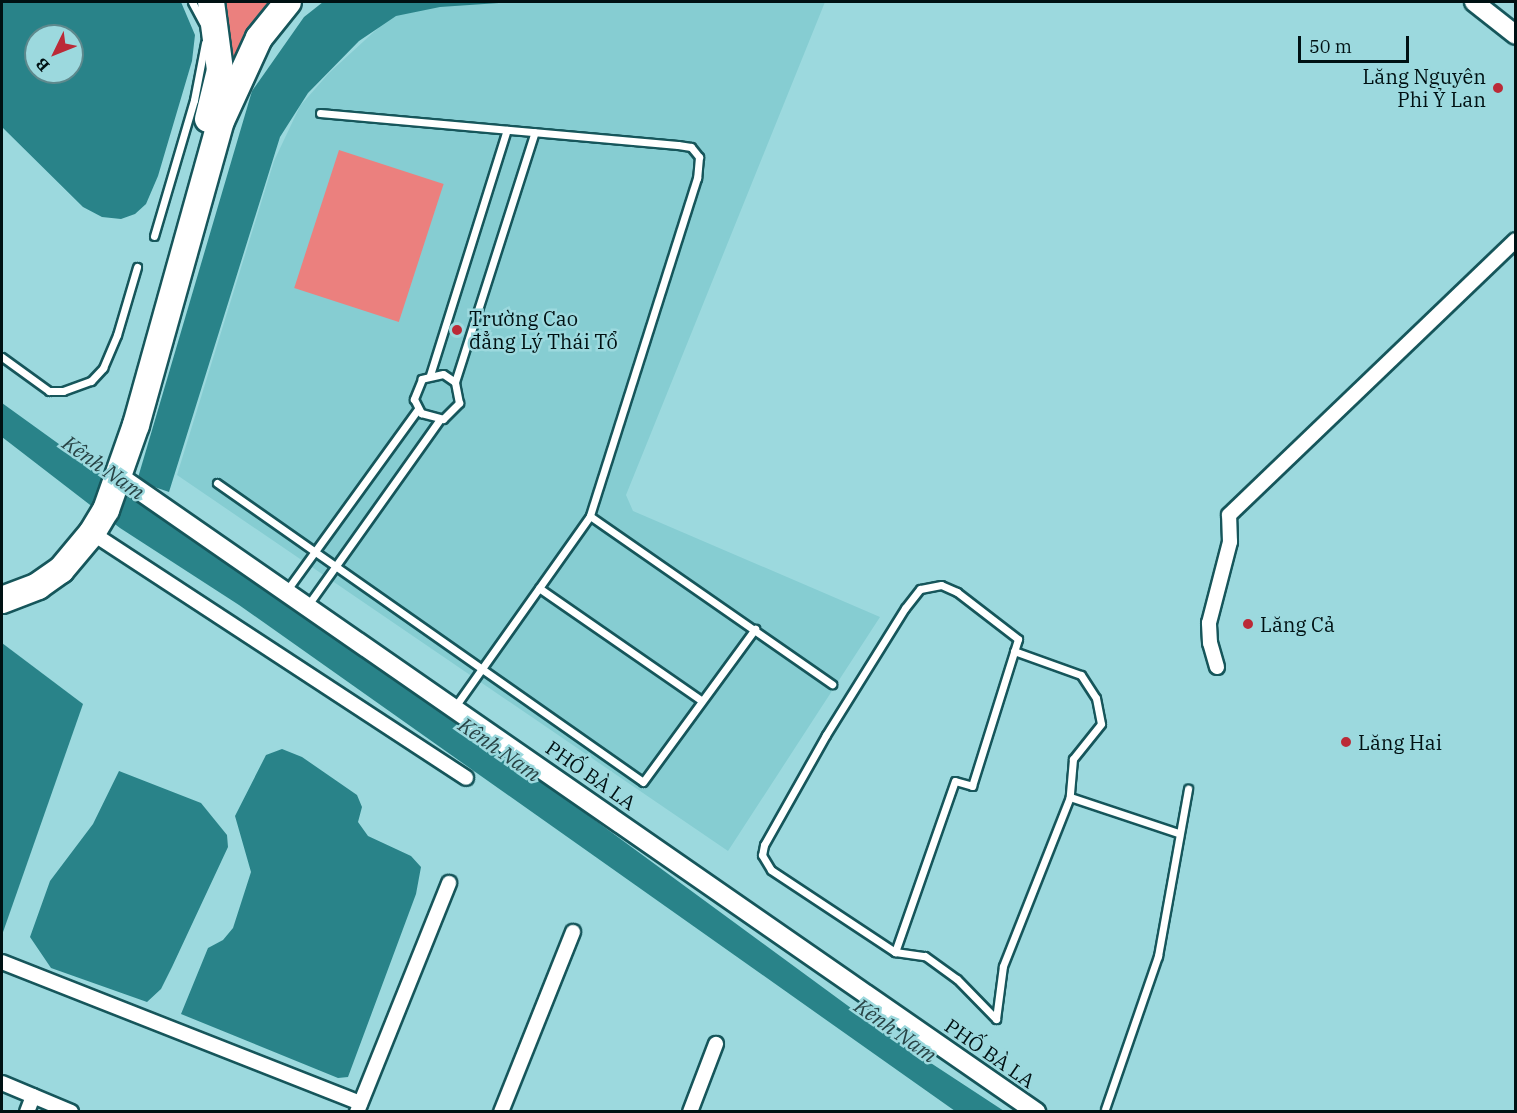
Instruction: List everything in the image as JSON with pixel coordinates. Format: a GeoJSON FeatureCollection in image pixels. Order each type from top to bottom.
{"type":"FeatureCollection","features":[{"type":"Feature","properties":{"kind":"highway"},"geometry":{"type":"LineString","coordinates":[[115,469],[219,70],[218,33],[211,2]]}},
{"type":"Feature","properties":{"kind":"highway"},"geometry":{"type":"LineString","coordinates":[[2,600],[51,578],[88,527],[115,469],[221,121],[259,38],[288,2]]}},
{"type":"Feature","properties":{"kind":"highway"},"geometry":{"type":"LineString","coordinates":[[2,583],[45,562],[88,527]]}},
{"type":"Feature","properties":{"kind":"street"},"geometry":{"type":"LineString","coordinates":[[1474,2],[1515,35]]}},
{"type":"Feature","properties":{"kind":"street"},"geometry":{"type":"LineString","coordinates":[[1217,667],[1210,643],[1209,623],[1230,542],[1229,515],[1515,240]]}},
{"type":"Feature","properties":{"kind":"street","name":"PHỐ BÀ LA"},"geometry":{"type":"LineString","coordinates":[[115,469],[1036,1112]]}},
{"type":"Feature","properties":{"kind":"street"},"geometry":{"type":"LineString","coordinates":[[88,527],[466,778]]}},
{"type":"Feature","properties":{"kind":"street"},"geometry":{"type":"LineString","coordinates":[[2,962],[358,1107],[448,883]]}},
{"type":"Feature","properties":{"kind":"street"},"geometry":{"type":"LineString","coordinates":[[501,1112],[573,932]]}},
{"type":"Feature","properties":{"kind":"street"},"geometry":{"type":"LineString","coordinates":[[690,1112],[716,1044]]}},
{"type":"Feature","properties":{"kind":"street"},"geometry":{"type":"LineString","coordinates":[[2,1083],[71,1112]]}},
{"type":"Feature","properties":{"kind":"street"},"geometry":{"type":"LineString","coordinates":[[27,1112],[33,1096]]}},
{"type":"Feature","properties":{"kind":"lane"},"geometry":{"type":"LineString","coordinates":[[154,236],[205,47],[202,19],[192,2]]}},
{"type":"Feature","properties":{"kind":"lane"},"geometry":{"type":"LineString","coordinates":[[320,113],[678,145],[691,147],[699,157],[697,178],[590,516],[455,707]]}},
{"type":"Feature","properties":{"kind":"lane"},"geometry":{"type":"LineString","coordinates":[[507,130],[430,375],[415,391],[418,409],[428,417],[440,419],[450,415],[459,403],[455,382],[535,132]]}},
{"type":"Feature","properties":{"kind":"lane"},"geometry":{"type":"LineString","coordinates":[[2,357],[49,391],[63,391],[91,381],[103,368],[117,335],[137,267]]}},
{"type":"Feature","properties":{"kind":"lane"},"geometry":{"type":"LineString","coordinates":[[430,375],[443,374],[455,382]]}},
{"type":"Feature","properties":{"kind":"lane"},"geometry":{"type":"LineString","coordinates":[[287,590],[418,409]]}},
{"type":"Feature","properties":{"kind":"lane"},"geometry":{"type":"LineString","coordinates":[[308,605],[440,419]]}},
{"type":"Feature","properties":{"kind":"lane"},"geometry":{"type":"LineString","coordinates":[[217,483],[643,782],[755,629]]}},
{"type":"Feature","properties":{"kind":"lane"},"geometry":{"type":"LineString","coordinates":[[590,516],[831,684]]}},
{"type":"Feature","properties":{"kind":"lane"},"geometry":{"type":"LineString","coordinates":[[895,952],[955,781],[972,786],[1014,651],[1018,639],[957,592],[941,585],[920,589],[826,735],[762,850],[771,870],[895,952],[925,956],[957,979],[996,1019],[1003,966],[1070,797],[1073,759],[1101,724],[1096,698],[1081,675],[1014,651]]}},
{"type":"Feature","properties":{"kind":"lane"},"geometry":{"type":"LineString","coordinates":[[539,588],[701,700]]}},
{"type":"Feature","properties":{"kind":"lane"},"geometry":{"type":"LineString","coordinates":[[1105,1109],[1158,956],[1178,833],[1188,789]]}},
{"type":"Feature","properties":{"kind":"lane"},"geometry":{"type":"LineString","coordinates":[[1070,797],[1178,833]]}},
{"type":"Feature","properties":{"kind":"shaded area"},"geometry":{"type":"Polygon","coordinates":[[[2,2],[181,2],[195,35],[192,61],[158,176],[146,204],[135,214],[121,219],[102,217],[83,207],[2,127],[2,2]]]}},
{"type":"Feature","properties":{"kind":"shaded area"},"geometry":{"type":"Polygon","coordinates":[[[221,2],[279,2],[232,76],[221,2]]]}},
{"type":"Feature","properties":{"kind":"shaded area"},"geometry":{"type":"Polygon","coordinates":[[[323,2],[513,2],[440,7],[396,16],[359,41],[308,93],[280,137],[169,492],[137,481],[252,91],[304,17],[323,2]]]}},
{"type":"Feature","properties":{"kind":"shaded area","name":"Trường Cao đẳng Lý Thái Tổ"},"geometry":{"type":"Polygon","coordinates":[[[463,2],[825,2],[626,495],[633,511],[880,617],[728,851],[177,475],[274,161],[300,106],[329,73],[388,19],[404,10],[463,2]]]}},
{"type":"Feature","properties":{"kind":"shaded area"},"geometry":{"type":"Polygon","coordinates":[[[339,150],[444,184],[399,322],[294,288],[339,150]]]}},
{"type":"Feature","properties":{"kind":"shaded area","name":"Kênh Nam"},"geometry":{"type":"Polygon","coordinates":[[[2,403],[174,527],[547,785],[885,1033],[1004,1111],[955,1111],[239,605],[120,528],[2,437],[2,403]]]}},
{"type":"Feature","properties":{"kind":"shaded area"},"geometry":{"type":"Polygon","coordinates":[[[2,643],[83,704],[2,935],[2,643]]]}},
{"type":"Feature","properties":{"kind":"shaded area"},"geometry":{"type":"Polygon","coordinates":[[[282,749],[302,757],[357,795],[362,807],[358,822],[368,836],[411,856],[421,867],[416,894],[348,1077],[338,1078],[181,1014],[208,948],[223,940],[233,928],[251,872],[235,816],[266,755],[282,749]]]}},
{"type":"Feature","properties":{"kind":"shaded area"},"geometry":{"type":"Polygon","coordinates":[[[119,771],[201,803],[227,835],[228,847],[172,967],[161,989],[147,1002],[51,968],[30,937],[50,881],[93,824],[119,771]]]}},
{"type":"Feature","properties":{"kind":"place","name":"Lăng Nguyên Phi Ỷ Lan"},"geometry":{"type":"Point","coordinates":[1498,88]}},
{"type":"Feature","properties":{"kind":"place","name":"Trường Cao đẳng Lý Thái Tổ"},"geometry":{"type":"Point","coordinates":[457,330]}},
{"type":"Feature","properties":{"kind":"place","name":"Lăng Cả"},"geometry":{"type":"Point","coordinates":[1248,624]}},
{"type":"Feature","properties":{"kind":"place","name":"Lăng Hai"},"geometry":{"type":"Point","coordinates":[1346,742]}}]}
